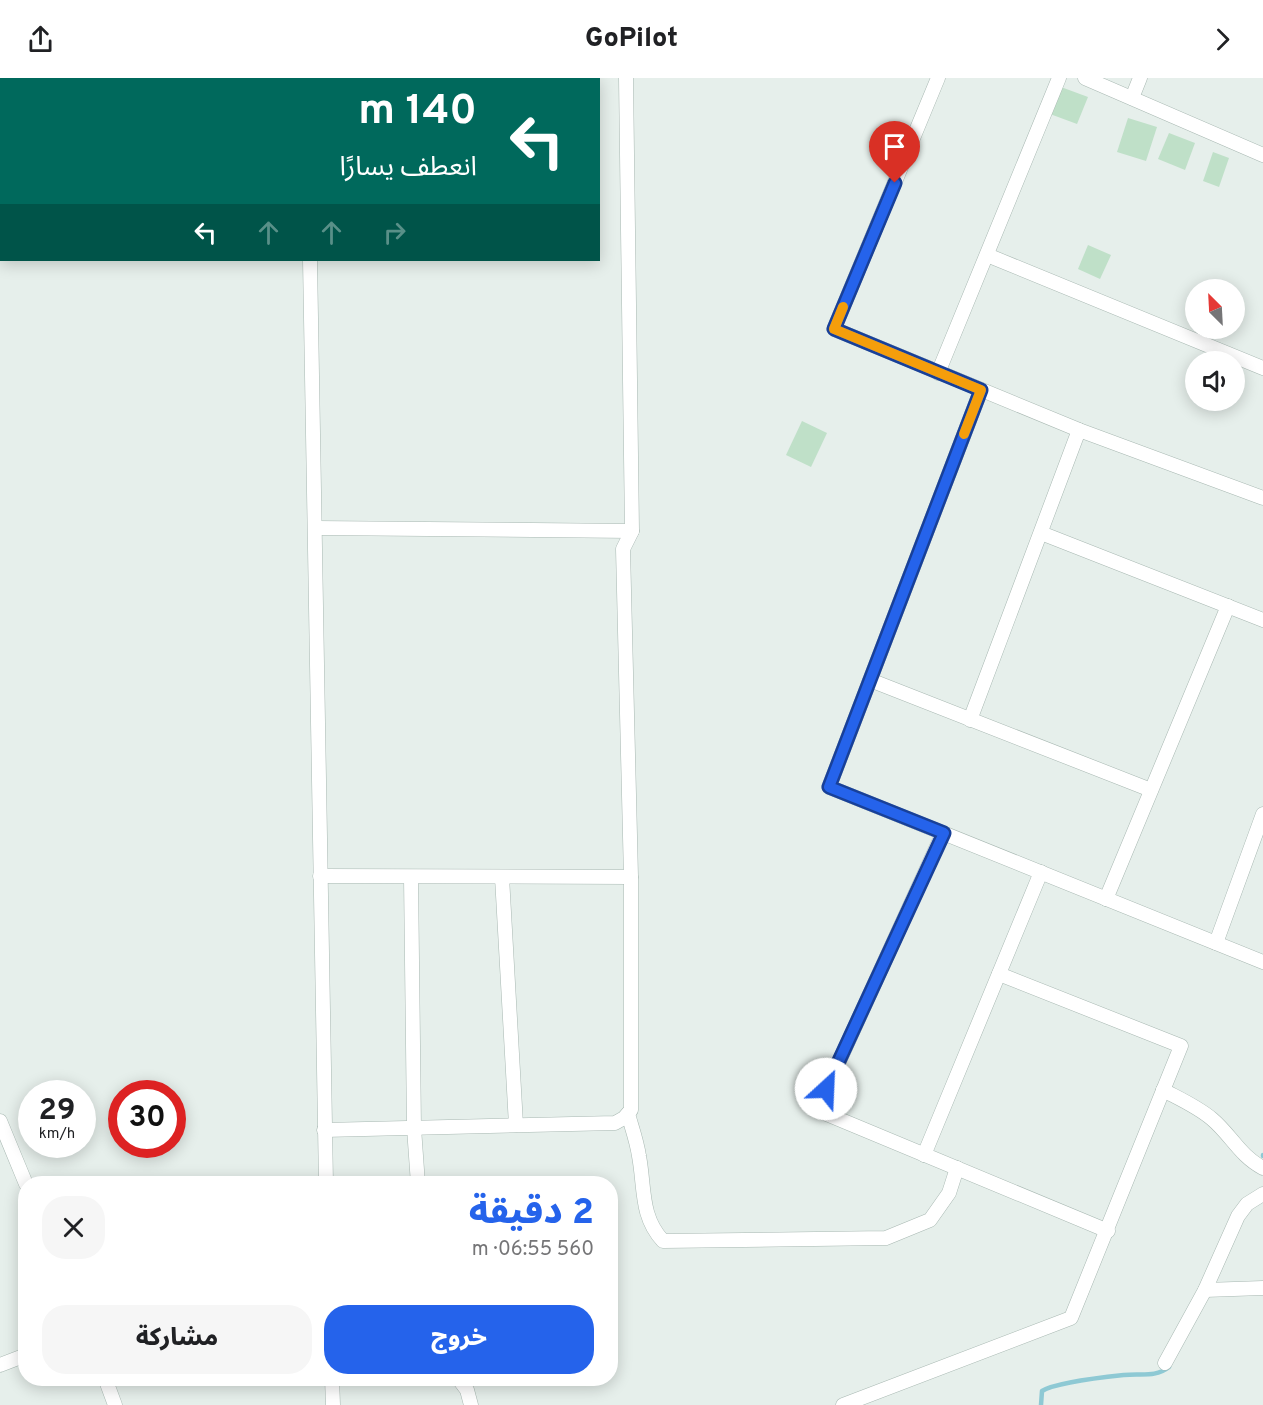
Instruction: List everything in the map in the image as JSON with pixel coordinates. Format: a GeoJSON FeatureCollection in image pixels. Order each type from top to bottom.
{"type":"FeatureCollection","features":[{"type":"Feature","properties":{"kind":"street"},"geometry":{"type":"LineString","coordinates":[[324,1130],[615,1123],[628,1114],[632,1105],[631,877],[623,549],[632,531],[626,78]]}},
{"type":"Feature","properties":{"kind":"street"},"geometry":{"type":"LineString","coordinates":[[938,78],[834,329],[1078,430],[1263,498]]}},
{"type":"Feature","properties":{"kind":"street"},"geometry":{"type":"LineString","coordinates":[[938,373],[1059,78]]}},
{"type":"Feature","properties":{"kind":"street"},"geometry":{"type":"LineString","coordinates":[[1085,78],[1263,155]]}},
{"type":"Feature","properties":{"kind":"street"},"geometry":{"type":"LineString","coordinates":[[1132,98],[1140,78]]}},
{"type":"Feature","properties":{"kind":"street"},"geometry":{"type":"LineString","coordinates":[[987,255],[1263,368]]}},
{"type":"Feature","properties":{"kind":"street"},"geometry":{"type":"LineString","coordinates":[[310,261],[326,1176]]}},
{"type":"Feature","properties":{"kind":"street"},"geometry":{"type":"LineString","coordinates":[[981,390],[829,787],[1263,962]]}},
{"type":"Feature","properties":{"kind":"street"},"geometry":{"type":"LineString","coordinates":[[970,720],[1078,430]]}},
{"type":"Feature","properties":{"kind":"street"},"geometry":{"type":"LineString","coordinates":[[316,528],[632,531]]}},
{"type":"Feature","properties":{"kind":"street"},"geometry":{"type":"LineString","coordinates":[[1041,533],[1263,620]]}},
{"type":"Feature","properties":{"kind":"street"},"geometry":{"type":"LineString","coordinates":[[1106,898],[1228,606]]}},
{"type":"Feature","properties":{"kind":"street"},"geometry":{"type":"LineString","coordinates":[[870,680],[1151,790]]}},
{"type":"Feature","properties":{"kind":"street"},"geometry":{"type":"LineString","coordinates":[[1216,943],[1259,839],[1263,814]]}},
{"type":"Feature","properties":{"kind":"street"},"geometry":{"type":"LineString","coordinates":[[944,833],[817,1110],[1108,1231]]}},
{"type":"Feature","properties":{"kind":"street"},"geometry":{"type":"LineString","coordinates":[[924,1155],[1041,872]]}},
{"type":"Feature","properties":{"kind":"street"},"geometry":{"type":"LineString","coordinates":[[320,876],[631,877]]}},
{"type":"Feature","properties":{"kind":"street"},"geometry":{"type":"LineString","coordinates":[[411,877],[414,1128],[417,1176]]}},
{"type":"Feature","properties":{"kind":"street"},"geometry":{"type":"LineString","coordinates":[[502,877],[516,1125]]}},
{"type":"Feature","properties":{"kind":"street"},"geometry":{"type":"LineString","coordinates":[[843,1405],[1071,1318],[1181,1046],[999,974]]}},
{"type":"Feature","properties":{"kind":"street"},"geometry":{"type":"LineString","coordinates":[[1163,1090],[1190,1103],[1214,1120],[1248,1160],[1263,1168]]}},
{"type":"Feature","properties":{"kind":"street"},"geometry":{"type":"LineString","coordinates":[[628,1114],[639,1156],[646,1215],[654,1231],[663,1241],[886,1238],[930,1220],[949,1193],[957,1168]]}},
{"type":"Feature","properties":{"kind":"street"},"geometry":{"type":"LineString","coordinates":[[0,1121],[23,1176]]}},
{"type":"Feature","properties":{"kind":"street"},"geometry":{"type":"LineString","coordinates":[[1165,1363],[1205,1290],[1238,1216],[1246,1204],[1263,1194]]}},
{"type":"Feature","properties":{"kind":"street"},"geometry":{"type":"LineString","coordinates":[[1205,1290],[1263,1288]]}},
{"type":"Feature","properties":{"kind":"street"},"geometry":{"type":"LineString","coordinates":[[0,1365],[18,1358]]}},
{"type":"Feature","properties":{"kind":"street"},"geometry":{"type":"LineString","coordinates":[[108,1386],[115,1405]]}},
{"type":"Feature","properties":{"kind":"street"},"geometry":{"type":"LineString","coordinates":[[332,1386],[333,1405]]}},
{"type":"Feature","properties":{"kind":"street"},"geometry":{"type":"LineString","coordinates":[[464,1386],[471,1405]]}},
{"type":"Feature","properties":{"kind":"green space"},"geometry":{"type":"Polygon","coordinates":[[[1061,87],[1088,97],[1077,124],[1050,114],[1061,87]]]}},
{"type":"Feature","properties":{"kind":"green space"},"geometry":{"type":"Polygon","coordinates":[[[1128,118],[1157,127],[1146,161],[1117,152],[1128,118]]]}},
{"type":"Feature","properties":{"kind":"green space"},"geometry":{"type":"Polygon","coordinates":[[[1169,133],[1195,143],[1185,170],[1158,159],[1169,133]]]}},
{"type":"Feature","properties":{"kind":"green space"},"geometry":{"type":"Polygon","coordinates":[[[1213,152],[1229,158],[1219,187],[1203,181],[1213,152]]]}},
{"type":"Feature","properties":{"kind":"green space"},"geometry":{"type":"Polygon","coordinates":[[[1088,245],[1111,255],[1100,279],[1078,269],[1088,245]]]}},
{"type":"Feature","properties":{"kind":"green space"},"geometry":{"type":"Polygon","coordinates":[[[802,421],[827,433],[811,467],[786,455],[802,421]]]}},
{"type":"Feature","properties":{"kind":"waterway"},"geometry":{"type":"LineString","coordinates":[[1041,1405],[1042,1391],[1058,1385],[1105,1377],[1153,1374],[1169,1367]]}},
{"type":"Feature","properties":{"kind":"slow traffic"},"geometry":{"type":"LineString","coordinates":[[843,307],[834,329],[981,390],[964,434]]}},
{"type":"Feature","properties":{"kind":"route"},"geometry":{"type":"LineString","coordinates":[[826,1089],[944,833],[829,787],[981,390],[834,329],[895,183]]}}]}
